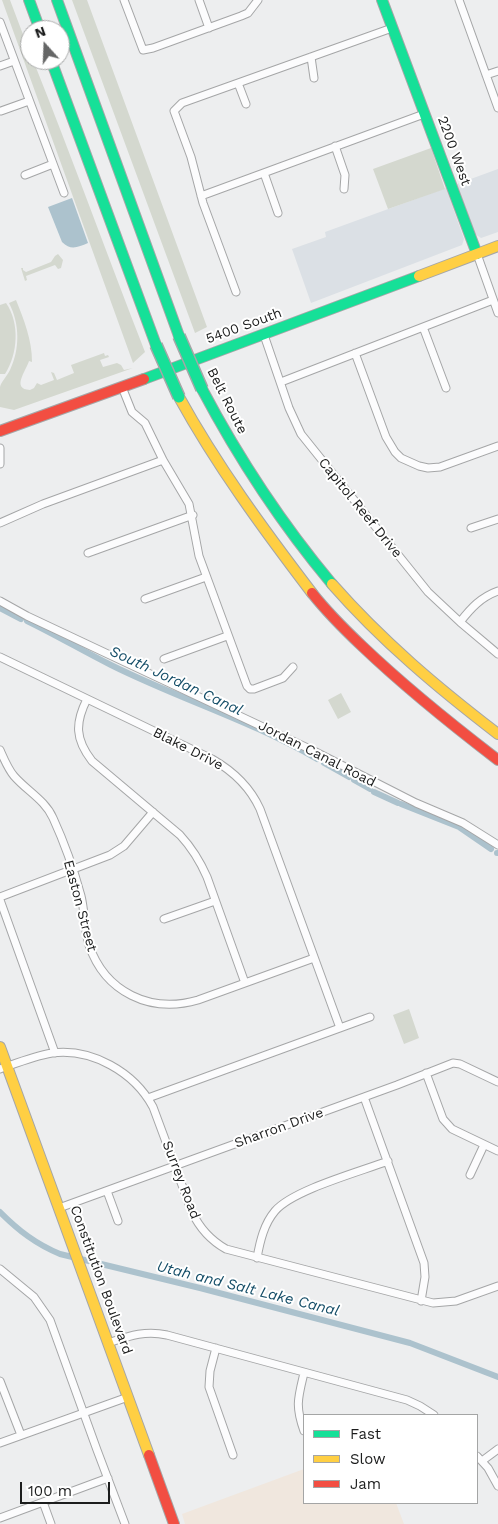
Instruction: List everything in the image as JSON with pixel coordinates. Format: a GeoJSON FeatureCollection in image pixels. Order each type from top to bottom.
{"type":"FeatureCollection","features":[{"type":"Feature","properties":{"kind":"main road"},"geometry":{"type":"LineString","coordinates":[[29,0],[36,20]]}},
{"type":"Feature","properties":{"kind":"main road","name":"Belt Route"},"geometry":{"type":"LineString","coordinates":[[58,0],[179,336],[202,389],[243,464],[274,510],[338,592],[387,643],[446,694],[498,734]]}},
{"type":"Feature","properties":{"kind":"main road","name":"2200 West"},"geometry":{"type":"LineString","coordinates":[[382,0],[477,254]]}},
{"type":"Feature","properties":{"kind":"main road"},"geometry":{"type":"LineString","coordinates":[[55,70],[156,345],[198,432],[276,545],[326,611],[384,667],[439,714],[498,760]]}},
{"type":"Feature","properties":{"kind":"main road","name":"5400 South"},"geometry":{"type":"LineString","coordinates":[[0,431],[264,335],[498,246]]}},
{"type":"Feature","properties":{"kind":"main road","name":"Constitution Boulevard"},"geometry":{"type":"LineString","coordinates":[[0,1047],[4,1068],[59,1208],[174,1524]]}},
{"type":"Feature","properties":{"kind":"street"},"geometry":{"type":"LineString","coordinates":[[124,0],[143,50],[248,13],[258,0]]}},
{"type":"Feature","properties":{"kind":"street"},"geometry":{"type":"LineString","coordinates":[[199,0],[209,28]]}},
{"type":"Feature","properties":{"kind":"street"},"geometry":{"type":"LineString","coordinates":[[459,0],[498,108]]}},
{"type":"Feature","properties":{"kind":"street"},"geometry":{"type":"LineString","coordinates":[[0,22],[64,194]]}},
{"type":"Feature","properties":{"kind":"street"},"geometry":{"type":"LineString","coordinates":[[236,292],[201,196],[191,157],[174,111],[182,103],[392,28]]}},
{"type":"Feature","properties":{"kind":"street"},"geometry":{"type":"LineString","coordinates":[[311,57],[314,78]]}},
{"type":"Feature","properties":{"kind":"street"},"geometry":{"type":"LineString","coordinates":[[0,66],[14,61]]}},
{"type":"Feature","properties":{"kind":"street"},"geometry":{"type":"LineString","coordinates":[[486,75],[498,71]]}},
{"type":"Feature","properties":{"kind":"street"},"geometry":{"type":"LineString","coordinates":[[238,83],[246,104]]}},
{"type":"Feature","properties":{"kind":"street"},"geometry":{"type":"LineString","coordinates":[[1,111],[29,101]]}},
{"type":"Feature","properties":{"kind":"street"},"geometry":{"type":"LineString","coordinates":[[201,196],[424,114]]}},
{"type":"Feature","properties":{"kind":"street"},"geometry":{"type":"LineString","coordinates":[[335,146],[345,175],[346,183],[344,189]]}},
{"type":"Feature","properties":{"kind":"street"},"geometry":{"type":"LineString","coordinates":[[25,175],[53,164]]}},
{"type":"Feature","properties":{"kind":"street"},"geometry":{"type":"LineString","coordinates":[[264,172],[278,213]]}},
{"type":"Feature","properties":{"kind":"street","name":"2200 West"},"geometry":{"type":"LineString","coordinates":[[477,254],[498,313]]}},
{"type":"Feature","properties":{"kind":"street"},"geometry":{"type":"LineString","coordinates":[[281,382],[493,300]]}},
{"type":"Feature","properties":{"kind":"street"},"geometry":{"type":"LineString","coordinates":[[423,327],[446,388]]}},
{"type":"Feature","properties":{"kind":"street","name":"Capitol Reef Drive"},"geometry":{"type":"LineString","coordinates":[[264,335],[294,422],[311,447],[428,592],[498,654]]}},
{"type":"Feature","properties":{"kind":"street"},"geometry":{"type":"LineString","coordinates":[[355,353],[386,437],[401,458],[428,468],[440,466],[498,446]]}},
{"type":"Feature","properties":{"kind":"street"},"geometry":{"type":"LineString","coordinates":[[122,387],[132,412],[145,423],[163,460],[189,504],[198,551],[206,577],[245,682],[250,689],[254,689],[283,678],[293,667]]}},
{"type":"Feature","properties":{"kind":"street"},"geometry":{"type":"LineString","coordinates":[[0,448],[0,464]]}},
{"type":"Feature","properties":{"kind":"street"},"geometry":{"type":"LineString","coordinates":[[0,523],[43,504],[163,460]]}},
{"type":"Feature","properties":{"kind":"street"},"geometry":{"type":"LineString","coordinates":[[88,553],[192,515]]}},
{"type":"Feature","properties":{"kind":"street"},"geometry":{"type":"LineString","coordinates":[[471,528],[498,518]]}},
{"type":"Feature","properties":{"kind":"street"},"geometry":{"type":"LineString","coordinates":[[144,599],[206,577]]}},
{"type":"Feature","properties":{"kind":"street"},"geometry":{"type":"LineString","coordinates":[[460,622],[477,602],[498,591]]}},
{"type":"Feature","properties":{"kind":"street","name":"Jordan Canal Road"},"geometry":{"type":"LineString","coordinates":[[0,601],[27,616],[314,751],[416,803],[463,823],[498,845]]}},
{"type":"Feature","properties":{"kind":"street"},"geometry":{"type":"LineString","coordinates":[[164,659],[228,636]]}},
{"type":"Feature","properties":{"kind":"street","name":"Blake Drive"},"geometry":{"type":"LineString","coordinates":[[0,657],[212,759],[230,770],[240,779],[260,809],[340,1028]]}},
{"type":"Feature","properties":{"kind":"street"},"geometry":{"type":"LineString","coordinates":[[87,699],[78,726],[79,739],[86,754],[180,835],[192,848],[201,863],[245,983]]}},
{"type":"Feature","properties":{"kind":"street","name":"Easton Street"},"geometry":{"type":"LineString","coordinates":[[0,750],[13,775],[49,811],[81,898],[87,938],[93,956],[107,977],[128,994],[155,1004],[183,1004],[314,958]]}},
{"type":"Feature","properties":{"kind":"street"},"geometry":{"type":"LineString","coordinates":[[55,1053],[0,899],[99,861],[117,851],[136,834],[153,812]]}},
{"type":"Feature","properties":{"kind":"street"},"geometry":{"type":"LineString","coordinates":[[164,919],[215,901]]}},
{"type":"Feature","properties":{"kind":"street"},"geometry":{"type":"LineString","coordinates":[[148,1098],[370,1017]]}},
{"type":"Feature","properties":{"kind":"street","name":"Surrey Road"},"geometry":{"type":"LineString","coordinates":[[4,1068],[32,1057],[55,1053],[80,1054],[102,1060],[124,1073],[148,1098],[157,1116],[192,1212],[199,1226],[212,1240],[226,1249],[421,1301],[444,1303],[498,1286]]}},
{"type":"Feature","properties":{"kind":"street","name":"Sharron Drive"},"geometry":{"type":"LineString","coordinates":[[59,1208],[447,1065],[456,1064],[498,1082]]}},
{"type":"Feature","properties":{"kind":"street"},"geometry":{"type":"LineString","coordinates":[[426,1073],[444,1122],[452,1129],[498,1151]]}},
{"type":"Feature","properties":{"kind":"street"},"geometry":{"type":"LineString","coordinates":[[364,1097],[424,1263],[425,1277],[421,1301]]}},
{"type":"Feature","properties":{"kind":"street"},"geometry":{"type":"LineString","coordinates":[[470,1175],[484,1145]]}},
{"type":"Feature","properties":{"kind":"street"},"geometry":{"type":"LineString","coordinates":[[257,1258],[266,1225],[275,1211],[288,1199],[388,1161]]}},
{"type":"Feature","properties":{"kind":"street"},"geometry":{"type":"LineString","coordinates":[[108,1191],[118,1220]]}},
{"type":"Feature","properties":{"kind":"street"},"geometry":{"type":"LineString","coordinates":[[0,1269],[34,1297],[54,1329],[96,1450],[125,1524]]}},
{"type":"Feature","properties":{"kind":"street"},"geometry":{"type":"LineString","coordinates":[[108,1343],[136,1334],[151,1332],[168,1335],[407,1400],[432,1414]]}},
{"type":"Feature","properties":{"kind":"street"},"geometry":{"type":"LineString","coordinates":[[216,1348],[210,1371],[209,1387],[233,1455]]}},
{"type":"Feature","properties":{"kind":"street"},"geometry":{"type":"LineString","coordinates":[[303,1428],[298,1415],[297,1405],[304,1373]]}},
{"type":"Feature","properties":{"kind":"street"},"geometry":{"type":"LineString","coordinates":[[0,1381],[20,1435]]}},
{"type":"Feature","properties":{"kind":"street"},"geometry":{"type":"LineString","coordinates":[[0,1443],[128,1397]]}},
{"type":"Feature","properties":{"kind":"street"},"geometry":{"type":"LineString","coordinates":[[498,1449],[480,1459],[498,1486]]}},
{"type":"Feature","properties":{"kind":"street"},"geometry":{"type":"LineString","coordinates":[[0,1518],[108,1478]]}},
{"type":"Feature","properties":{"kind":"street"},"geometry":{"type":"LineString","coordinates":[[43,1502],[51,1524]]}},
{"type":"Feature","properties":{"kind":"shaded area"},"geometry":{"type":"Polygon","coordinates":[[[2,0],[10,0],[20,26],[20,50],[2,0]]]}},
{"type":"Feature","properties":{"kind":"shaded area"},"geometry":{"type":"Polygon","coordinates":[[[72,0],[87,0],[207,327],[195,333],[72,0]]]}},
{"type":"Feature","properties":{"kind":"shaded area"},"geometry":{"type":"Polygon","coordinates":[[[27,70],[37,70],[145,352],[133,363],[27,70]]]}},
{"type":"Feature","properties":{"kind":"shaded area"},"geometry":{"type":"Polygon","coordinates":[[[431,148],[445,189],[388,209],[373,169],[431,148]]]}},
{"type":"Feature","properties":{"kind":"shaded area"},"geometry":{"type":"Polygon","coordinates":[[[498,169],[498,232],[481,238],[475,234],[457,184],[498,169]]]}},
{"type":"Feature","properties":{"kind":"shaded area"},"geometry":{"type":"Polygon","coordinates":[[[446,188],[464,239],[462,245],[311,303],[292,249],[326,237],[325,232],[446,188]]]}},
{"type":"Feature","properties":{"kind":"shaded area"},"geometry":{"type":"Polygon","coordinates":[[[58,254],[63,260],[61,268],[58,269],[55,265],[26,276],[27,280],[25,281],[21,268],[26,272],[51,262],[58,254]]]}},
{"type":"Feature","properties":{"kind":"shaded area"},"geometry":{"type":"Polygon","coordinates":[[[16,300],[27,330],[32,354],[32,362],[29,361],[21,379],[21,386],[24,389],[30,390],[37,383],[41,385],[54,380],[51,372],[54,373],[57,380],[74,373],[71,365],[104,353],[105,356],[108,355],[109,357],[100,360],[103,367],[117,363],[124,370],[133,368],[14,410],[0,407],[0,387],[10,370],[16,354],[17,328],[9,303],[16,300]]]}},
{"type":"Feature","properties":{"kind":"shaded area"},"geometry":{"type":"Polygon","coordinates":[[[6,303],[14,320],[16,338],[13,357],[9,366],[5,374],[0,374],[0,305],[6,303]]]}},
{"type":"Feature","properties":{"kind":"shaded area"},"geometry":{"type":"Polygon","coordinates":[[[341,693],[351,712],[338,719],[328,700],[341,693]]]}},
{"type":"Feature","properties":{"kind":"shaded area"},"geometry":{"type":"Polygon","coordinates":[[[409,1009],[419,1038],[404,1044],[393,1015],[409,1009]]]}},
{"type":"Feature","properties":{"kind":"shaded area"},"geometry":{"type":"Polygon","coordinates":[[[303,1469],[303,1504],[396,1504],[404,1524],[185,1524],[182,1514],[303,1469]]]}},
{"type":"Feature","properties":{"kind":"water"},"geometry":{"type":"Polygon","coordinates":[[[72,198],[88,243],[81,246],[68,247],[62,242],[48,207],[72,198]]]}},
{"type":"Feature","properties":{"kind":"waterway","name":"South Jordan Canal"},"geometry":{"type":"LineString","coordinates":[[0,608],[21,619]]}},
{"type":"Feature","properties":{"kind":"waterway","name":"South Jordan Canal"},"geometry":{"type":"LineString","coordinates":[[27,621],[101,660],[163,689],[267,733],[317,759]]}},
{"type":"Feature","properties":{"kind":"waterway","name":"South Jordan Canal"},"geometry":{"type":"LineString","coordinates":[[324,763],[349,777]]}},
{"type":"Feature","properties":{"kind":"waterway","name":"South Jordan Canal"},"geometry":{"type":"LineString","coordinates":[[354,780],[370,789]]}},
{"type":"Feature","properties":{"kind":"waterway","name":"South Jordan Canal"},"geometry":{"type":"LineString","coordinates":[[374,792],[398,803]]}},
{"type":"Feature","properties":{"kind":"waterway","name":"South Jordan Canal"},"geometry":{"type":"LineString","coordinates":[[401,804],[459,827],[491,849]]}},
{"type":"Feature","properties":{"kind":"waterway","name":"Utah and Salt Lake Canal"},"geometry":{"type":"LineString","coordinates":[[0,1212],[28,1236],[60,1254],[200,1288],[410,1343],[498,1377]]}},
{"type":"Feature","properties":{"kind":"traffic: fast"},"geometry":{"type":"LineString","coordinates":[[29,0],[36,20]]}},
{"type":"Feature","properties":{"kind":"traffic: fast"},"geometry":{"type":"LineString","coordinates":[[57,0],[179,336]]}},
{"type":"Feature","properties":{"kind":"traffic: fast"},"geometry":{"type":"LineString","coordinates":[[382,0],[477,254]]}},
{"type":"Feature","properties":{"kind":"traffic: fast"},"geometry":{"type":"LineString","coordinates":[[55,70],[156,345]]}},
{"type":"Feature","properties":{"kind":"traffic: fast"},"geometry":{"type":"LineString","coordinates":[[144,379],[419,276]]}},
{"type":"Feature","properties":{"kind":"traffic: fast"},"geometry":{"type":"LineString","coordinates":[[179,336],[202,389]]}},
{"type":"Feature","properties":{"kind":"traffic: fast"},"geometry":{"type":"LineString","coordinates":[[156,345],[179,397]]}},
{"type":"Feature","properties":{"kind":"traffic: fast"},"geometry":{"type":"LineString","coordinates":[[202,389],[262,490],[295,538],[332,584]]}},
{"type":"Feature","properties":{"kind":"traffic: slow"},"geometry":{"type":"LineString","coordinates":[[419,276],[498,246]]}},
{"type":"Feature","properties":{"kind":"traffic: slow"},"geometry":{"type":"LineString","coordinates":[[179,397],[209,448],[242,497],[312,593]]}},
{"type":"Feature","properties":{"kind":"traffic: slow"},"geometry":{"type":"LineString","coordinates":[[332,584],[411,663],[498,734]]}},
{"type":"Feature","properties":{"kind":"traffic: slow"},"geometry":{"type":"LineString","coordinates":[[0,1047],[149,1455]]}},
{"type":"Feature","properties":{"kind":"traffic: jam"},"geometry":{"type":"LineString","coordinates":[[0,431],[144,379]]}},
{"type":"Feature","properties":{"kind":"traffic: jam"},"geometry":{"type":"LineString","coordinates":[[312,593],[342,627],[395,676],[498,760]]}},
{"type":"Feature","properties":{"kind":"traffic: jam"},"geometry":{"type":"LineString","coordinates":[[149,1455],[174,1524]]}}]}
